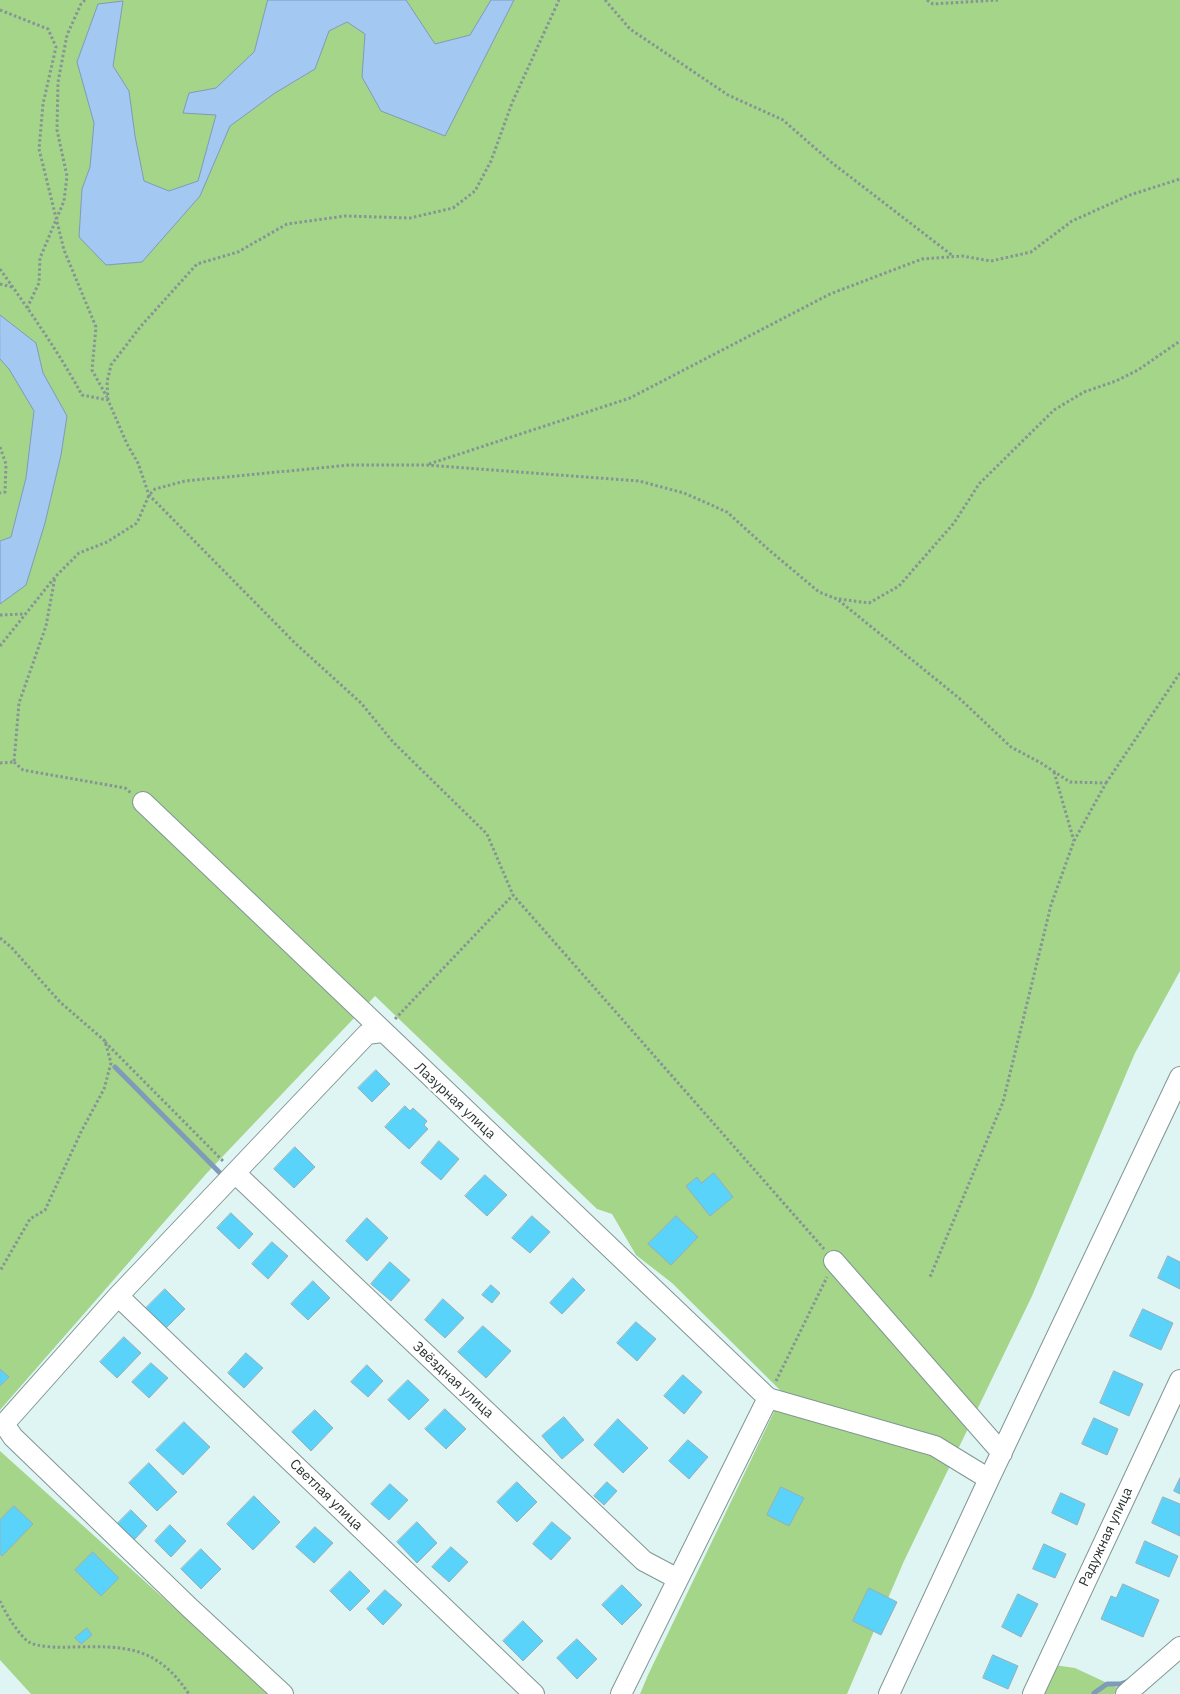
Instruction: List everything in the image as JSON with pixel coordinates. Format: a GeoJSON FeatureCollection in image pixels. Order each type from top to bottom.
{"type":"FeatureCollection","features":[{"type":"Feature","properties":{"kind":"street","name":"Лазурная улица"},"geometry":{"type":"LineString","coordinates":[[143,802],[382,1032],[768,1398]]}},
{"type":"Feature","properties":{"kind":"street"},"geometry":{"type":"LineString","coordinates":[[283,1694],[94,1516],[13,1437],[4,1424],[118,1296],[368,1034],[382,1032]]}},
{"type":"Feature","properties":{"kind":"street"},"geometry":{"type":"LineString","coordinates":[[889,1694],[1180,1077]]}},
{"type":"Feature","properties":{"kind":"street","name":"Звёздная улица"},"geometry":{"type":"LineString","coordinates":[[235,1173],[644,1561],[678,1579]]}},
{"type":"Feature","properties":{"kind":"street"},"geometry":{"type":"LineString","coordinates":[[834,1260],[1002,1452]]}},
{"type":"Feature","properties":{"kind":"street","name":"Светлая улица"},"geometry":{"type":"LineString","coordinates":[[118,1296],[534,1694]]}},
{"type":"Feature","properties":{"kind":"street","name":"Радужная улица"},"geometry":{"type":"LineString","coordinates":[[1032,1694],[1180,1380]]}},
{"type":"Feature","properties":{"kind":"street"},"geometry":{"type":"LineString","coordinates":[[621,1694],[768,1398],[935,1446],[989,1479]]}},
{"type":"Feature","properties":{"kind":"street"},"geometry":{"type":"LineString","coordinates":[[1126,1694],[1180,1647]]}},
{"type":"Feature","properties":{"kind":"path"},"geometry":{"type":"LineString","coordinates":[[28,308],[39,284],[40,258],[64,201],[67,176],[57,130],[58,82],[66,36],[81,4],[85,0]]}},
{"type":"Feature","properties":{"kind":"path"},"geometry":{"type":"LineString","coordinates":[[108,400],[107,382],[111,365],[141,326],[197,264],[238,252],[287,224],[345,216],[410,218],[453,208],[475,191],[491,161],[512,103],[559,0]]}},
{"type":"Feature","properties":{"kind":"path"},"geometry":{"type":"LineString","coordinates":[[604,0],[630,29],[638,35],[728,95],[783,120],[831,162],[954,256]]}},
{"type":"Feature","properties":{"kind":"path"},"geometry":{"type":"LineString","coordinates":[[927,0],[933,4],[998,0]]}},
{"type":"Feature","properties":{"kind":"path"},"geometry":{"type":"LineString","coordinates":[[0,10],[48,29],[56,47],[42,104],[38,149],[64,250],[96,327],[92,370],[138,464],[149,495],[296,644],[361,703],[393,742],[487,834],[513,895],[834,1260],[768,1398]]}},
{"type":"Feature","properties":{"kind":"path"},"geometry":{"type":"LineString","coordinates":[[426,464],[630,398],[830,294],[922,259],[962,256],[991,261],[1031,252],[1072,221],[1130,195],[1180,179]]}},
{"type":"Feature","properties":{"kind":"path"},"geometry":{"type":"LineString","coordinates":[[0,269],[28,308],[72,376],[82,395],[108,400]]}},
{"type":"Feature","properties":{"kind":"path"},"geometry":{"type":"LineString","coordinates":[[0,284],[12,287]]}},
{"type":"Feature","properties":{"kind":"path"},"geometry":{"type":"LineString","coordinates":[[0,646],[55,577],[79,553],[107,542],[137,523],[149,495],[155,489],[185,481],[350,464],[426,464],[639,481],[684,493],[727,512],[819,592],[837,599],[869,603],[899,586],[954,523],[978,484],[1054,410],[1084,392],[1138,370],[1180,341]]}},
{"type":"Feature","properties":{"kind":"path"},"geometry":{"type":"LineString","coordinates":[[0,447],[6,464],[4,492],[0,492]]}},
{"type":"Feature","properties":{"kind":"path"},"geometry":{"type":"LineString","coordinates":[[14,762],[19,702],[46,626],[55,577]]}},
{"type":"Feature","properties":{"kind":"path"},"geometry":{"type":"LineString","coordinates":[[837,599],[959,698],[1011,747],[1070,782],[1106,783]]}},
{"type":"Feature","properties":{"kind":"path"},"geometry":{"type":"LineString","coordinates":[[0,615],[25,614]]}},
{"type":"Feature","properties":{"kind":"path"},"geometry":{"type":"LineString","coordinates":[[930,1277],[1003,1102],[1051,905],[1074,841],[1106,783],[1180,673]]}},
{"type":"Feature","properties":{"kind":"path"},"geometry":{"type":"LineString","coordinates":[[0,763],[14,762],[23,770],[125,788],[143,802]]}},
{"type":"Feature","properties":{"kind":"path"},"geometry":{"type":"LineString","coordinates":[[1054,772],[1074,841]]}},
{"type":"Feature","properties":{"kind":"path"},"geometry":{"type":"LineString","coordinates":[[382,1032],[513,895]]}},
{"type":"Feature","properties":{"kind":"path"},"geometry":{"type":"LineString","coordinates":[[0,938],[11,947],[60,1002],[105,1041],[235,1173]]}},
{"type":"Feature","properties":{"kind":"path"},"geometry":{"type":"LineString","coordinates":[[0,1271],[30,1219],[45,1210],[81,1132],[104,1089],[111,1063],[105,1041]]}},
{"type":"Feature","properties":{"kind":"path"},"geometry":{"type":"LineString","coordinates":[[0,1601],[6,1614],[29,1642],[56,1648],[93,1647],[136,1650],[159,1660],[180,1681],[188,1694]]}},
{"type":"Feature","properties":{"kind":"green space"},"geometry":{"type":"Polygon","coordinates":[[[0,0],[1180,0],[1180,971],[1135,1053],[1032,1296],[904,1561],[847,1694],[640,1694],[783,1393],[672,1283],[636,1255],[612,1214],[597,1209],[375,996],[206,1174],[0,1410],[0,0]]]}},
{"type":"Feature","properties":{"kind":"green space"},"geometry":{"type":"Polygon","coordinates":[[[0,1451],[270,1694],[31,1694],[0,1660],[0,1451]]]}},
{"type":"Feature","properties":{"kind":"green space"},"geometry":{"type":"Polygon","coordinates":[[[1054,1665],[1075,1668],[1120,1689],[1114,1694],[1039,1694],[1054,1665]]]}},
{"type":"Feature","properties":{"kind":"water"},"geometry":{"type":"Polygon","coordinates":[[[268,0],[406,0],[435,44],[470,35],[491,0],[514,0],[445,136],[381,111],[362,77],[365,34],[347,22],[329,31],[315,69],[275,93],[230,126],[200,196],[142,262],[106,265],[79,237],[82,189],[90,167],[94,123],[77,62],[98,4],[123,1],[113,66],[129,91],[144,181],[169,191],[198,181],[216,115],[183,113],[189,93],[216,88],[254,52],[268,0]]]}},
{"type":"Feature","properties":{"kind":"water"},"geometry":{"type":"Polygon","coordinates":[[[0,315],[36,343],[43,373],[67,416],[61,455],[45,523],[26,585],[0,604],[0,541],[11,537],[26,478],[34,411],[9,369],[0,359],[0,315]]]}},
{"type":"Feature","properties":{"kind":"building"},"geometry":{"type":"Polygon","coordinates":[[[376,1070],[390,1084],[372,1102],[358,1088],[376,1070]]]}},
{"type":"Feature","properties":{"kind":"building"},"geometry":{"type":"Polygon","coordinates":[[[405,1106],[410,1111],[413,1108],[427,1121],[424,1125],[428,1129],[409,1149],[385,1127],[405,1106]]]}},
{"type":"Feature","properties":{"kind":"building"},"geometry":{"type":"Polygon","coordinates":[[[439,1141],[459,1159],[441,1180],[421,1163],[439,1141]]]}},
{"type":"Feature","properties":{"kind":"building"},"geometry":{"type":"Polygon","coordinates":[[[295,1147],[315,1167],[294,1188],[274,1169],[295,1147]]]}},
{"type":"Feature","properties":{"kind":"building"},"geometry":{"type":"Polygon","coordinates":[[[714,1173],[733,1197],[710,1216],[686,1186],[697,1177],[701,1183],[714,1173]]]}},
{"type":"Feature","properties":{"kind":"building"},"geometry":{"type":"Polygon","coordinates":[[[485,1175],[507,1195],[487,1216],[465,1196],[485,1175]]]}},
{"type":"Feature","properties":{"kind":"building"},"geometry":{"type":"Polygon","coordinates":[[[231,1213],[253,1234],[239,1249],[217,1228],[231,1213]]]}},
{"type":"Feature","properties":{"kind":"building"},"geometry":{"type":"Polygon","coordinates":[[[532,1216],[550,1232],[530,1253],[512,1238],[532,1216]]]}},
{"type":"Feature","properties":{"kind":"building"},"geometry":{"type":"Polygon","coordinates":[[[676,1216],[698,1237],[671,1265],[648,1244],[676,1216]]]}},
{"type":"Feature","properties":{"kind":"building"},"geometry":{"type":"Polygon","coordinates":[[[367,1218],[388,1238],[367,1261],[346,1241],[367,1218]]]}},
{"type":"Feature","properties":{"kind":"building"},"geometry":{"type":"Polygon","coordinates":[[[272,1242],[288,1256],[268,1279],[252,1264],[272,1242]]]}},
{"type":"Feature","properties":{"kind":"building"},"geometry":{"type":"Polygon","coordinates":[[[1168,1256],[1180,1262],[1180,1289],[1158,1278],[1168,1256]]]}},
{"type":"Feature","properties":{"kind":"building"},"geometry":{"type":"Polygon","coordinates":[[[390,1262],[410,1280],[391,1301],[371,1284],[390,1262]]]}},
{"type":"Feature","properties":{"kind":"building"},"geometry":{"type":"Polygon","coordinates":[[[573,1278],[585,1290],[562,1314],[550,1303],[573,1278]]]}},
{"type":"Feature","properties":{"kind":"building"},"geometry":{"type":"Polygon","coordinates":[[[313,1281],[330,1298],[308,1320],[291,1304],[313,1281]]]}},
{"type":"Feature","properties":{"kind":"building"},"geometry":{"type":"Polygon","coordinates":[[[491,1285],[500,1293],[492,1303],[482,1295],[491,1285]]]}},
{"type":"Feature","properties":{"kind":"building"},"geometry":{"type":"Polygon","coordinates":[[[165,1289],[185,1309],[165,1329],[145,1309],[165,1289]]]}},
{"type":"Feature","properties":{"kind":"building"},"geometry":{"type":"Polygon","coordinates":[[[443,1299],[464,1318],[445,1338],[425,1320],[443,1299]]]}},
{"type":"Feature","properties":{"kind":"building"},"geometry":{"type":"Polygon","coordinates":[[[1143,1309],[1173,1323],[1161,1350],[1130,1336],[1143,1309]]]}},
{"type":"Feature","properties":{"kind":"building"},"geometry":{"type":"Polygon","coordinates":[[[636,1322],[656,1339],[637,1361],[617,1343],[636,1322]]]}},
{"type":"Feature","properties":{"kind":"building"},"geometry":{"type":"Polygon","coordinates":[[[483,1326],[511,1351],[486,1378],[458,1352],[483,1326]]]}},
{"type":"Feature","properties":{"kind":"building"},"geometry":{"type":"Polygon","coordinates":[[[124,1337],[141,1353],[117,1378],[100,1362],[124,1337]]]}},
{"type":"Feature","properties":{"kind":"building"},"geometry":{"type":"Polygon","coordinates":[[[246,1353],[263,1368],[244,1388],[228,1373],[246,1353]]]}},
{"type":"Feature","properties":{"kind":"building"},"geometry":{"type":"Polygon","coordinates":[[[151,1363],[168,1378],[149,1398],[132,1382],[151,1363]]]}},
{"type":"Feature","properties":{"kind":"building"},"geometry":{"type":"Polygon","coordinates":[[[367,1365],[383,1381],[368,1397],[351,1382],[367,1365]]]}},
{"type":"Feature","properties":{"kind":"building"},"geometry":{"type":"Polygon","coordinates":[[[0,1369],[9,1377],[0,1386],[0,1369]]]}},
{"type":"Feature","properties":{"kind":"building"},"geometry":{"type":"Polygon","coordinates":[[[1114,1371],[1143,1384],[1129,1416],[1100,1403],[1114,1371]]]}},
{"type":"Feature","properties":{"kind":"building"},"geometry":{"type":"Polygon","coordinates":[[[683,1375],[702,1392],[684,1414],[664,1396],[683,1375]]]}},
{"type":"Feature","properties":{"kind":"building"},"geometry":{"type":"Polygon","coordinates":[[[408,1380],[429,1400],[409,1420],[388,1400],[408,1380]]]}},
{"type":"Feature","properties":{"kind":"building"},"geometry":{"type":"Polygon","coordinates":[[[445,1409],[466,1429],[446,1449],[425,1429],[445,1409]]]}},
{"type":"Feature","properties":{"kind":"building"},"geometry":{"type":"Polygon","coordinates":[[[315,1410],[333,1428],[311,1451],[292,1432],[315,1410]]]}},
{"type":"Feature","properties":{"kind":"building"},"geometry":{"type":"Polygon","coordinates":[[[564,1417],[584,1440],[562,1459],[542,1436],[564,1417]]]}},
{"type":"Feature","properties":{"kind":"building"},"geometry":{"type":"Polygon","coordinates":[[[1094,1418],[1118,1429],[1107,1455],[1082,1444],[1094,1418]]]}},
{"type":"Feature","properties":{"kind":"building"},"geometry":{"type":"Polygon","coordinates":[[[618,1419],[648,1448],[623,1473],[594,1445],[618,1419]]]}},
{"type":"Feature","properties":{"kind":"building"},"geometry":{"type":"Polygon","coordinates":[[[184,1422],[210,1447],[183,1475],[156,1450],[184,1422]]]}},
{"type":"Feature","properties":{"kind":"building"},"geometry":{"type":"Polygon","coordinates":[[[688,1440],[708,1457],[689,1479],[669,1461],[688,1440]]]}},
{"type":"Feature","properties":{"kind":"building"},"geometry":{"type":"Polygon","coordinates":[[[149,1463],[177,1492],[157,1511],[129,1483],[149,1463]]]}},
{"type":"Feature","properties":{"kind":"building"},"geometry":{"type":"Polygon","coordinates":[[[1180,1478],[1180,1494],[1174,1491],[1180,1478]]]}},
{"type":"Feature","properties":{"kind":"building"},"geometry":{"type":"Polygon","coordinates":[[[517,1482],[537,1502],[517,1522],[497,1502],[517,1482]]]}},
{"type":"Feature","properties":{"kind":"building"},"geometry":{"type":"Polygon","coordinates":[[[607,1482],[617,1491],[604,1505],[594,1496],[607,1482]]]}},
{"type":"Feature","properties":{"kind":"building"},"geometry":{"type":"Polygon","coordinates":[[[390,1484],[408,1500],[389,1520],[371,1504],[390,1484]]]}},
{"type":"Feature","properties":{"kind":"building"},"geometry":{"type":"Polygon","coordinates":[[[781,1487],[804,1498],[789,1526],[767,1515],[781,1487]]]}},
{"type":"Feature","properties":{"kind":"building"},"geometry":{"type":"Polygon","coordinates":[[[1061,1493],[1085,1504],[1077,1525],[1052,1513],[1061,1493]]]}},
{"type":"Feature","properties":{"kind":"building"},"geometry":{"type":"Polygon","coordinates":[[[254,1496],[280,1522],[253,1550],[227,1524],[254,1496]]]}},
{"type":"Feature","properties":{"kind":"building"},"geometry":{"type":"Polygon","coordinates":[[[1163,1497],[1180,1504],[1180,1536],[1152,1523],[1163,1497]]]}},
{"type":"Feature","properties":{"kind":"building"},"geometry":{"type":"Polygon","coordinates":[[[14,1506],[33,1524],[2,1556],[0,1554],[0,1520],[14,1506]]]}},
{"type":"Feature","properties":{"kind":"building"},"geometry":{"type":"Polygon","coordinates":[[[131,1510],[147,1526],[132,1542],[115,1526],[131,1510]]]}},
{"type":"Feature","properties":{"kind":"building"},"geometry":{"type":"Polygon","coordinates":[[[417,1522],[437,1543],[417,1563],[397,1542],[417,1522]]]}},
{"type":"Feature","properties":{"kind":"building"},"geometry":{"type":"Polygon","coordinates":[[[552,1522],[571,1538],[551,1560],[533,1544],[552,1522]]]}},
{"type":"Feature","properties":{"kind":"building"},"geometry":{"type":"Polygon","coordinates":[[[170,1525],[186,1541],[171,1557],[155,1541],[170,1525]]]}},
{"type":"Feature","properties":{"kind":"building"},"geometry":{"type":"Polygon","coordinates":[[[315,1527],[333,1543],[314,1563],[296,1547],[315,1527]]]}},
{"type":"Feature","properties":{"kind":"building"},"geometry":{"type":"Polygon","coordinates":[[[1145,1541],[1178,1556],[1169,1577],[1136,1563],[1145,1541]]]}},
{"type":"Feature","properties":{"kind":"building"},"geometry":{"type":"Polygon","coordinates":[[[1044,1544],[1066,1554],[1055,1578],[1033,1569],[1044,1544]]]}},
{"type":"Feature","properties":{"kind":"building"},"geometry":{"type":"Polygon","coordinates":[[[451,1547],[468,1562],[449,1582],[432,1567],[451,1547]]]}},
{"type":"Feature","properties":{"kind":"building"},"geometry":{"type":"Polygon","coordinates":[[[201,1549],[221,1569],[201,1589],[181,1569],[201,1549]]]}},
{"type":"Feature","properties":{"kind":"building"},"geometry":{"type":"Polygon","coordinates":[[[93,1552],[119,1578],[101,1596],[75,1570],[93,1552]]]}},
{"type":"Feature","properties":{"kind":"building"},"geometry":{"type":"Polygon","coordinates":[[[350,1571],[370,1591],[350,1611],[330,1591],[350,1571]]]}},
{"type":"Feature","properties":{"kind":"building"},"geometry":{"type":"Polygon","coordinates":[[[1123,1584],[1159,1600],[1143,1637],[1101,1619],[1111,1596],[1116,1598],[1123,1584]]]}},
{"type":"Feature","properties":{"kind":"building"},"geometry":{"type":"Polygon","coordinates":[[[622,1585],[642,1605],[622,1625],[602,1605],[622,1585]]]}},
{"type":"Feature","properties":{"kind":"building"},"geometry":{"type":"Polygon","coordinates":[[[869,1588],[897,1602],[881,1635],[853,1621],[869,1588]]]}},
{"type":"Feature","properties":{"kind":"building"},"geometry":{"type":"Polygon","coordinates":[[[385,1590],[402,1605],[383,1625],[367,1609],[385,1590]]]}},
{"type":"Feature","properties":{"kind":"building"},"geometry":{"type":"Polygon","coordinates":[[[1018,1594],[1038,1604],[1021,1637],[1002,1627],[1018,1594]]]}},
{"type":"Feature","properties":{"kind":"building"},"geometry":{"type":"Polygon","coordinates":[[[523,1621],[543,1641],[523,1661],[503,1641],[523,1621]]]}},
{"type":"Feature","properties":{"kind":"building"},"geometry":{"type":"Polygon","coordinates":[[[87,1628],[92,1635],[81,1644],[75,1638],[87,1628]]]}},
{"type":"Feature","properties":{"kind":"building"},"geometry":{"type":"Polygon","coordinates":[[[577,1639],[597,1659],[577,1679],[557,1658],[577,1639]]]}},
{"type":"Feature","properties":{"kind":"building"},"geometry":{"type":"Polygon","coordinates":[[[993,1655],[1018,1666],[1008,1689],[983,1678],[993,1655]]]}},
{"type":"Feature","properties":{"kind":"waterway"},"geometry":{"type":"LineString","coordinates":[[115,1067],[222,1175],[219,1178]]}},
{"type":"Feature","properties":{"kind":"waterway"},"geometry":{"type":"LineString","coordinates":[[1094,1693],[1107,1684],[1120,1684],[1129,1681]]}}]}
